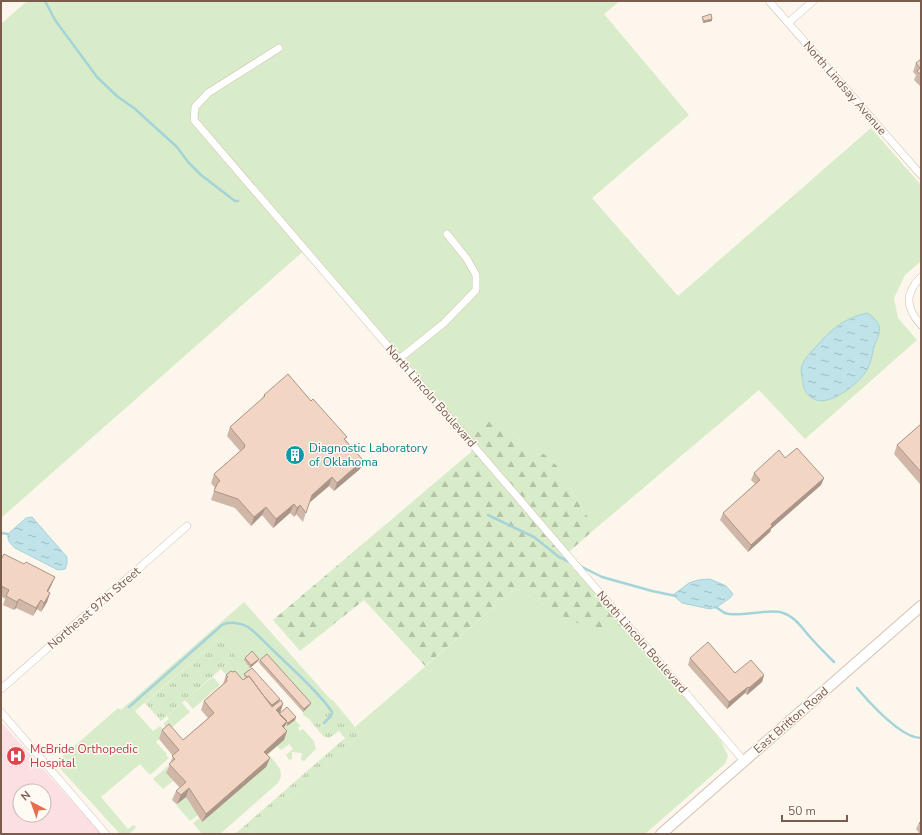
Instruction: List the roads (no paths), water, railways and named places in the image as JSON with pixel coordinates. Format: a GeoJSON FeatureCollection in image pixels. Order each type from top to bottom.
{"type":"FeatureCollection","features":[{"type":"Feature","properties":{"kind":"main road","name":"East Britton Road"},"geometry":{"type":"LineString","coordinates":[[661,834],[921,606]]}},
{"type":"Feature","properties":{"kind":"street","name":"North Lindsay Avenue"},"geometry":{"type":"LineString","coordinates":[[769,1],[921,175]]}},
{"type":"Feature","properties":{"kind":"street"},"geometry":{"type":"LineString","coordinates":[[788,23],[813,1]]}},
{"type":"Feature","properties":{"kind":"street","name":"North Lincoln Boulevard"},"geometry":{"type":"LineString","coordinates":[[279,48],[208,93],[194,107],[194,120],[744,761]]}},
{"type":"Feature","properties":{"kind":"street"},"geometry":{"type":"LineString","coordinates":[[399,359],[444,323],[476,290],[476,275],[467,259],[447,234]]}},
{"type":"Feature","properties":{"kind":"street"},"geometry":{"type":"LineString","coordinates":[[921,277],[911,290],[909,302],[910,310],[913,316],[921,325]]}},
{"type":"Feature","properties":{"kind":"street","name":"Northeast 97th Street"},"geometry":{"type":"LineString","coordinates":[[1,689],[187,526]]}},
{"type":"Feature","properties":{"kind":"street"},"geometry":{"type":"LineString","coordinates":[[1,712],[106,834]]}},
{"type":"Feature","properties":{"kind":"water"},"geometry":{"type":"Polygon","coordinates":[[[867,313],[876,320],[879,334],[867,370],[863,376],[850,388],[834,398],[818,401],[812,398],[807,393],[803,385],[801,370],[805,360],[832,330],[851,318],[867,313]]]}},
{"type":"Feature","properties":{"kind":"water"},"geometry":{"type":"Polygon","coordinates":[[[32,517],[67,557],[65,569],[58,570],[15,548],[8,539],[8,534],[26,518],[32,517]]]}},
{"type":"Feature","properties":{"kind":"water"},"geometry":{"type":"Polygon","coordinates":[[[710,579],[726,586],[733,594],[730,598],[717,607],[710,609],[682,603],[673,595],[689,583],[698,580],[710,579]]]}},
{"type":"Feature","properties":{"kind":"waterway"},"geometry":{"type":"LineString","coordinates":[[45,1],[55,20],[97,77],[118,97],[134,108],[177,147],[188,162],[201,175],[235,201],[238,201]]}},
{"type":"Feature","properties":{"kind":"waterway"},"geometry":{"type":"LineString","coordinates":[[488,515],[534,537],[559,557],[570,562]]}},
{"type":"Feature","properties":{"kind":"waterway"},"geometry":{"type":"LineString","coordinates":[[1,533],[8,534]]}},
{"type":"Feature","properties":{"kind":"waterway"},"geometry":{"type":"LineString","coordinates":[[580,566],[602,577],[676,596]]}},
{"type":"Feature","properties":{"kind":"waterway"},"geometry":{"type":"LineString","coordinates":[[715,607],[724,612],[737,615],[774,611],[790,616],[834,662]]}},
{"type":"Feature","properties":{"kind":"waterway"},"geometry":{"type":"LineString","coordinates":[[129,707],[222,625],[235,623],[248,627],[306,681],[332,712],[331,716],[324,723]]}},
{"type":"Feature","properties":{"kind":"waterway"},"geometry":{"type":"LineString","coordinates":[[857,688],[877,710],[895,726],[904,732],[921,738]]}},
{"type":"Feature","properties":{"kind":"place","name":"Diagnostic Laboratory of Oklahoma"},"geometry":{"type":"Point","coordinates":[295,455]}},
{"type":"Feature","properties":{"kind":"place","name":"McBride Orthopedic Hospital"},"geometry":{"type":"Point","coordinates":[16,756]}}]}
